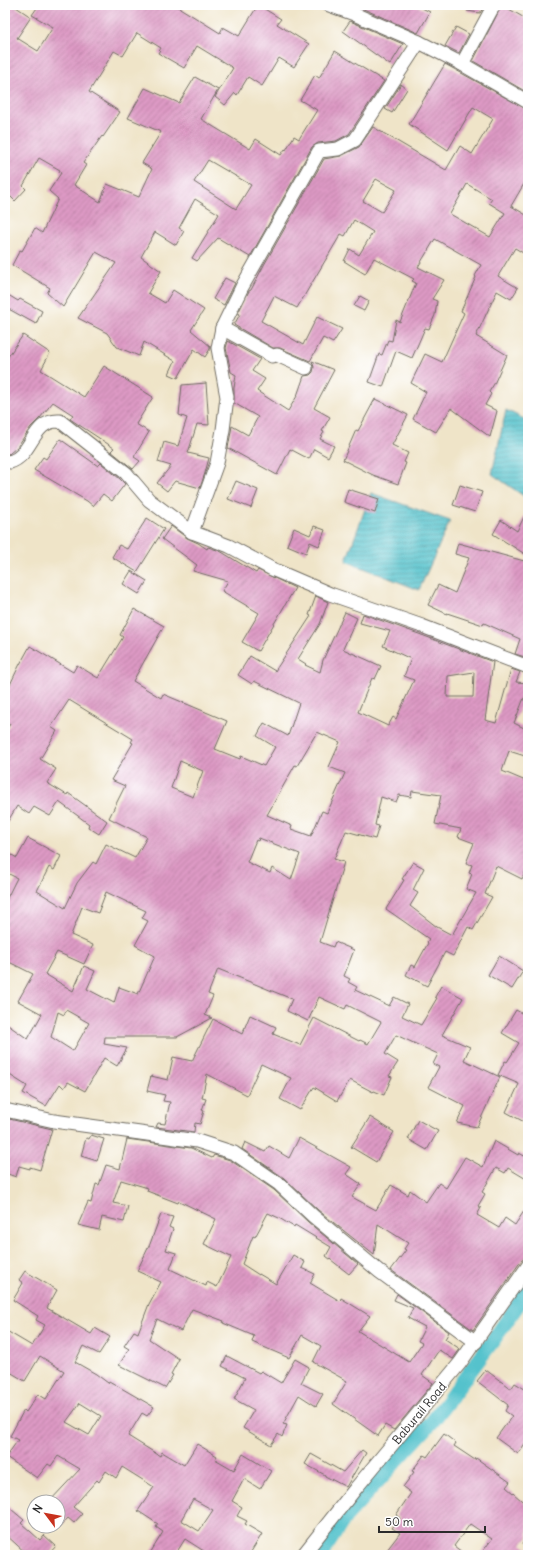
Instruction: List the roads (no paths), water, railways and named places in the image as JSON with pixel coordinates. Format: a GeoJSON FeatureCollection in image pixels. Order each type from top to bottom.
{"type":"FeatureCollection","features":[{"type":"Feature","properties":{"kind":"street"},"geometry":{"type":"LineString","coordinates":[[329,5],[419,42],[462,64],[528,102]]}},
{"type":"Feature","properties":{"kind":"street"},"geometry":{"type":"LineString","coordinates":[[462,64],[494,5]]}},
{"type":"Feature","properties":{"kind":"street"},"geometry":{"type":"LineString","coordinates":[[192,532],[217,463],[223,430],[227,397],[218,348],[222,328],[242,287],[318,151],[338,150],[355,140],[419,42]]}},
{"type":"Feature","properties":{"kind":"street"},"geometry":{"type":"LineString","coordinates":[[222,328],[272,356],[277,355],[306,368]]}},
{"type":"Feature","properties":{"kind":"street"},"geometry":{"type":"LineString","coordinates":[[5,461],[10,462],[20,457],[44,424],[55,420],[60,421],[126,473],[149,500],[192,532],[229,546],[272,569],[330,594],[422,626],[528,667]]}},
{"type":"Feature","properties":{"kind":"street"},"geometry":{"type":"LineString","coordinates":[[5,1110],[54,1121],[197,1141],[234,1153],[279,1184],[313,1216],[380,1272],[476,1342]]}},
{"type":"Feature","properties":{"kind":"street","name":"Baburail Road"},"geometry":{"type":"LineString","coordinates":[[303,1555],[356,1488],[460,1363],[528,1266]]}},
{"type":"Feature","properties":{"kind":"water"},"geometry":{"type":"Polygon","coordinates":[[[506,410],[528,421],[528,499],[492,474],[506,410]]]}},
{"type":"Feature","properties":{"kind":"water"},"geometry":{"type":"Polygon","coordinates":[[[371,493],[450,521],[419,590],[346,561],[371,493]]]}},
{"type":"Feature","properties":{"kind":"waterway"},"geometry":{"type":"LineString","coordinates":[[321,1555],[345,1517],[432,1422],[494,1339],[528,1290]]}}]}
